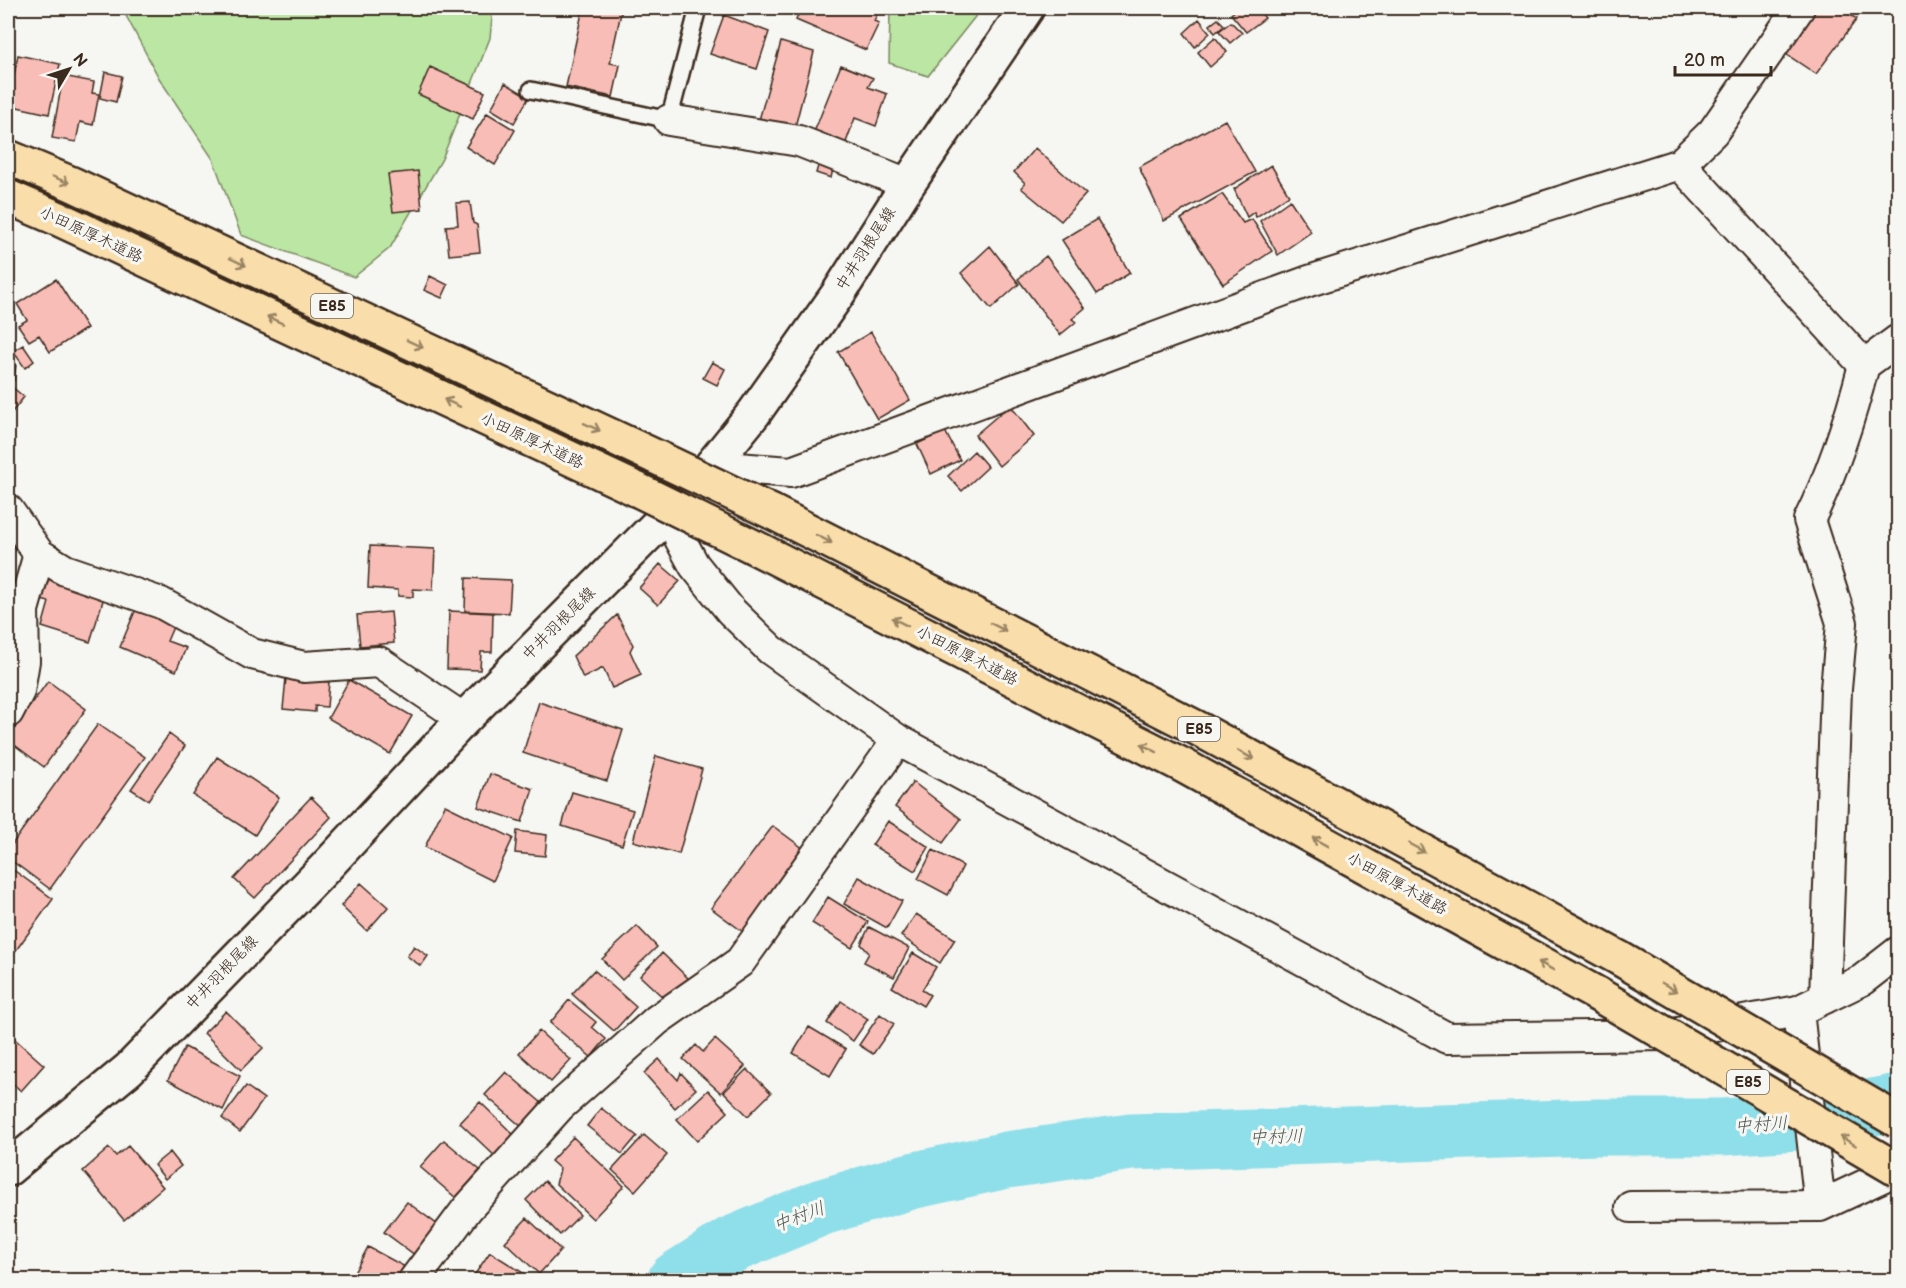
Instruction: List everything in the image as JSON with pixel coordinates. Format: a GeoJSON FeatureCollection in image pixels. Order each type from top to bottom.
{"type":"FeatureCollection","features":[{"type":"Feature","properties":{"kind":"highway","name":"E85"},"geometry":{"type":"LineString","coordinates":[[8,157],[82,189],[772,512],[1197,728],[1619,958],[1899,1121]]}},
{"type":"Feature","properties":{"kind":"highway","name":"小田原厚木道路"},"geometry":{"type":"LineString","coordinates":[[8,197],[638,490],[1182,765],[1597,994],[1899,1168]]}},
{"type":"Feature","properties":{"kind":"main road","name":"中井羽根尾線"},"geometry":{"type":"LineString","coordinates":[[8,1169],[129,1069],[324,868],[464,719],[674,508],[711,466],[754,413],[838,294],[908,184],[1027,8]]}},
{"type":"Feature","properties":{"kind":"street"},"geometry":{"type":"LineString","coordinates":[[711,466],[791,472],[1310,281],[1680,164],[1713,132],[1799,8]]}},
{"type":"Feature","properties":{"kind":"street"},"geometry":{"type":"LineString","coordinates":[[669,120],[799,141],[908,184]]}},
{"type":"Feature","properties":{"kind":"street"},"geometry":{"type":"LineString","coordinates":[[1680,164],[1864,365]]}},
{"type":"Feature","properties":{"kind":"street"},"geometry":{"type":"LineString","coordinates":[[1825,998],[1836,689],[1842,623],[1809,520],[1826,486],[1850,420],[1864,365],[1899,340]]}},
{"type":"Feature","properties":{"kind":"street"},"geometry":{"type":"LineString","coordinates":[[674,508],[680,539],[694,565],[731,611],[771,650],[898,740],[1447,1038],[1667,1035],[1798,1011],[1862,980],[1899,952]]}},
{"type":"Feature","properties":{"kind":"street"},"geometry":{"type":"LineString","coordinates":[[8,510],[39,554],[65,570],[161,603],[252,654],[304,667],[379,662],[464,719]]}},
{"type":"Feature","properties":{"kind":"street"},"geometry":{"type":"LineString","coordinates":[[8,712],[18,691],[24,661],[23,610],[39,554]]}},
{"type":"Feature","properties":{"kind":"street"},"geometry":{"type":"LineString","coordinates":[[414,1281],[467,1209],[560,1106],[657,1020],[740,962],[898,740]]}},
{"type":"Feature","properties":{"kind":"street"},"geometry":{"type":"LineString","coordinates":[[1798,1011],[1820,1206]]}},
{"type":"Feature","properties":{"kind":"street"},"geometry":{"type":"LineString","coordinates":[[1631,1207],[1820,1206],[1899,1168]]}},
{"type":"Feature","properties":{"kind":"lane"},"geometry":{"type":"LineString","coordinates":[[531,90],[669,120],[698,8]]}},
{"type":"Feature","properties":{"kind":"green space"},"geometry":{"type":"Polygon","coordinates":[[[122,8],[493,8],[490,38],[442,159],[390,248],[354,277],[241,235],[213,159],[159,78],[122,8]]]}},
{"type":"Feature","properties":{"kind":"green space"},"geometry":{"type":"Polygon","coordinates":[[[890,8],[982,8],[928,76],[889,63],[890,8]]]}},
{"type":"Feature","properties":{"kind":"building"},"geometry":{"type":"Polygon","coordinates":[[[583,8],[622,8],[610,63],[620,65],[613,97],[566,87],[583,8]]]}},
{"type":"Feature","properties":{"kind":"building"},"geometry":{"type":"Polygon","coordinates":[[[801,8],[876,8],[879,9],[874,21],[879,23],[866,50],[796,20],[801,8]]]}},
{"type":"Feature","properties":{"kind":"building"},"geometry":{"type":"Polygon","coordinates":[[[1238,8],[1257,8],[1265,18],[1246,32],[1231,14],[1238,8]]]}},
{"type":"Feature","properties":{"kind":"building"},"geometry":{"type":"Polygon","coordinates":[[[1812,8],[1838,8],[1857,19],[1816,74],[1780,50],[1812,8]]]}},
{"type":"Feature","properties":{"kind":"building"},"geometry":{"type":"Polygon","coordinates":[[[724,15],[769,32],[757,69],[710,54],[724,15]]]}},
{"type":"Feature","properties":{"kind":"building"},"geometry":{"type":"Polygon","coordinates":[[[1199,19],[1210,33],[1195,47],[1184,33],[1199,19]]]}},
{"type":"Feature","properties":{"kind":"building"},"geometry":{"type":"Polygon","coordinates":[[[1218,19],[1224,25],[1215,33],[1210,25],[1218,19]]]}},
{"type":"Feature","properties":{"kind":"building"},"geometry":{"type":"Polygon","coordinates":[[[1231,22],[1242,33],[1230,43],[1219,31],[1231,22]]]}},
{"type":"Feature","properties":{"kind":"building"},"geometry":{"type":"Polygon","coordinates":[[[1215,37],[1227,52],[1210,67],[1198,52],[1215,37]]]}},
{"type":"Feature","properties":{"kind":"building"},"geometry":{"type":"Polygon","coordinates":[[[781,42],[814,52],[794,131],[759,120],[781,42]]]}},
{"type":"Feature","properties":{"kind":"building"},"geometry":{"type":"Polygon","coordinates":[[[18,55],[60,64],[49,114],[8,105],[18,55]]]}},
{"type":"Feature","properties":{"kind":"building"},"geometry":{"type":"Polygon","coordinates":[[[841,65],[873,78],[868,87],[887,94],[876,126],[855,118],[845,145],[814,132],[841,65]]]}},
{"type":"Feature","properties":{"kind":"building"},"geometry":{"type":"Polygon","coordinates":[[[430,67],[485,92],[473,119],[418,94],[430,67]]]}},
{"type":"Feature","properties":{"kind":"building"},"geometry":{"type":"Polygon","coordinates":[[[105,72],[122,76],[116,102],[100,98],[105,72]]]}},
{"type":"Feature","properties":{"kind":"building"},"geometry":{"type":"Polygon","coordinates":[[[63,76],[94,82],[92,93],[99,94],[93,125],[80,122],[76,142],[52,138],[63,76]]]}},
{"type":"Feature","properties":{"kind":"building"},"geometry":{"type":"Polygon","coordinates":[[[505,83],[529,97],[514,123],[491,109],[505,83]]]}},
{"type":"Feature","properties":{"kind":"building"},"geometry":{"type":"Polygon","coordinates":[[[487,113],[515,130],[495,165],[466,147],[487,113]]]}},
{"type":"Feature","properties":{"kind":"building"},"geometry":{"type":"Polygon","coordinates":[[[1225,120],[1255,172],[1164,221],[1139,167],[1225,120]]]}},
{"type":"Feature","properties":{"kind":"building"},"geometry":{"type":"Polygon","coordinates":[[[1035,148],[1086,194],[1061,221],[1021,188],[1025,183],[1014,172],[1035,148]]]}},
{"type":"Feature","properties":{"kind":"building"},"geometry":{"type":"Polygon","coordinates":[[[820,159],[834,164],[831,178],[816,173],[820,159]]]}},
{"type":"Feature","properties":{"kind":"building"},"geometry":{"type":"Polygon","coordinates":[[[1271,165],[1289,195],[1256,217],[1254,212],[1247,217],[1234,189],[1271,165]]]}},
{"type":"Feature","properties":{"kind":"building"},"geometry":{"type":"Polygon","coordinates":[[[418,171],[422,209],[393,212],[388,174],[418,171]]]}},
{"type":"Feature","properties":{"kind":"building"},"geometry":{"type":"Polygon","coordinates":[[[1222,194],[1243,223],[1252,219],[1272,251],[1223,284],[1181,219],[1222,194]]]}},
{"type":"Feature","properties":{"kind":"building"},"geometry":{"type":"Polygon","coordinates":[[[1290,200],[1311,232],[1278,255],[1260,221],[1290,200]]]}},
{"type":"Feature","properties":{"kind":"building"},"geometry":{"type":"Polygon","coordinates":[[[470,202],[473,223],[477,225],[480,252],[449,255],[446,226],[458,225],[456,203],[470,202]]]}},
{"type":"Feature","properties":{"kind":"building"},"geometry":{"type":"Polygon","coordinates":[[[1097,219],[1130,273],[1097,294],[1062,240],[1097,219]]]}},
{"type":"Feature","properties":{"kind":"building"},"geometry":{"type":"Polygon","coordinates":[[[990,246],[1019,284],[991,309],[961,273],[990,246]]]}},
{"type":"Feature","properties":{"kind":"building"},"geometry":{"type":"Polygon","coordinates":[[[1046,256],[1085,308],[1072,319],[1076,322],[1060,335],[1018,279],[1046,256]]]}},
{"type":"Feature","properties":{"kind":"building"},"geometry":{"type":"Polygon","coordinates":[[[430,276],[448,285],[442,298],[424,290],[430,276]]]}},
{"type":"Feature","properties":{"kind":"building"},"geometry":{"type":"Polygon","coordinates":[[[56,279],[87,328],[50,352],[39,335],[29,341],[18,325],[27,320],[17,304],[56,279]]]}},
{"type":"Feature","properties":{"kind":"building"},"geometry":{"type":"Polygon","coordinates":[[[871,332],[910,400],[877,419],[838,352],[871,332]]]}},
{"type":"Feature","properties":{"kind":"building"},"geometry":{"type":"Polygon","coordinates":[[[23,345],[34,361],[25,368],[13,351],[23,345]]]}},
{"type":"Feature","properties":{"kind":"building"},"geometry":{"type":"Polygon","coordinates":[[[712,362],[725,369],[717,385],[703,378],[712,362]]]}},
{"type":"Feature","properties":{"kind":"building"},"geometry":{"type":"Polygon","coordinates":[[[8,363],[16,364],[14,381],[8,380],[8,363]]]}},
{"type":"Feature","properties":{"kind":"building"},"geometry":{"type":"Polygon","coordinates":[[[11,386],[24,397],[8,417],[8,391],[11,386]]]}},
{"type":"Feature","properties":{"kind":"building"},"geometry":{"type":"Polygon","coordinates":[[[1010,405],[1034,436],[999,466],[975,435],[1010,405]]]}},
{"type":"Feature","properties":{"kind":"building"},"geometry":{"type":"Polygon","coordinates":[[[945,431],[960,460],[931,474],[917,444],[945,431]]]}},
{"type":"Feature","properties":{"kind":"building"},"geometry":{"type":"Polygon","coordinates":[[[974,451],[988,467],[962,491],[948,476],[974,451]]]}},
{"type":"Feature","properties":{"kind":"building"},"geometry":{"type":"Polygon","coordinates":[[[370,546],[435,549],[433,590],[413,589],[413,597],[398,596],[398,590],[368,588],[370,546]]]}},
{"type":"Feature","properties":{"kind":"building"},"geometry":{"type":"Polygon","coordinates":[[[660,564],[680,581],[658,605],[639,588],[660,564]]]}},
{"type":"Feature","properties":{"kind":"building"},"geometry":{"type":"Polygon","coordinates":[[[49,576],[105,594],[90,642],[42,627],[49,602],[41,600],[49,576]]]}},
{"type":"Feature","properties":{"kind":"building"},"geometry":{"type":"Polygon","coordinates":[[[466,578],[511,580],[509,613],[465,611],[466,578]]]}},
{"type":"Feature","properties":{"kind":"building"},"geometry":{"type":"Polygon","coordinates":[[[138,604],[176,620],[167,641],[186,648],[176,671],[120,647],[138,604]]]}},
{"type":"Feature","properties":{"kind":"building"},"geometry":{"type":"Polygon","coordinates":[[[449,611],[493,613],[492,652],[481,652],[480,670],[447,669],[449,611]]]}},
{"type":"Feature","properties":{"kind":"building"},"geometry":{"type":"Polygon","coordinates":[[[391,612],[394,643],[360,646],[357,615],[391,612]]]}},
{"type":"Feature","properties":{"kind":"building"},"geometry":{"type":"Polygon","coordinates":[[[617,615],[633,645],[630,651],[641,675],[612,688],[603,668],[583,678],[573,656],[617,615]]]}},
{"type":"Feature","properties":{"kind":"building"},"geometry":{"type":"Polygon","coordinates":[[[286,678],[329,682],[327,707],[315,706],[315,712],[283,709],[286,678]]]}},
{"type":"Feature","properties":{"kind":"building"},"geometry":{"type":"Polygon","coordinates":[[[349,680],[412,716],[390,754],[328,718],[349,680]]]}},
{"type":"Feature","properties":{"kind":"building"},"geometry":{"type":"Polygon","coordinates":[[[48,681],[86,709],[44,767],[8,740],[8,737],[48,681]]]}},
{"type":"Feature","properties":{"kind":"building"},"geometry":{"type":"Polygon","coordinates":[[[539,702],[623,730],[607,781],[523,753],[539,702]]]}},
{"type":"Feature","properties":{"kind":"building"},"geometry":{"type":"Polygon","coordinates":[[[98,724],[145,757],[50,889],[8,858],[8,850],[98,724]]]}},
{"type":"Feature","properties":{"kind":"building"},"geometry":{"type":"Polygon","coordinates":[[[169,734],[185,746],[148,800],[131,789],[169,734]]]}},
{"type":"Feature","properties":{"kind":"building"},"geometry":{"type":"Polygon","coordinates":[[[656,756],[702,769],[679,854],[633,841],[656,756]]]}},
{"type":"Feature","properties":{"kind":"building"},"geometry":{"type":"Polygon","coordinates":[[[217,757],[279,797],[255,835],[193,795],[217,757]]]}},
{"type":"Feature","properties":{"kind":"building"},"geometry":{"type":"Polygon","coordinates":[[[490,774],[533,789],[522,822],[478,807],[490,774]]]}},
{"type":"Feature","properties":{"kind":"building"},"geometry":{"type":"Polygon","coordinates":[[[913,782],[961,819],[943,843],[895,807],[913,782]]]}},
{"type":"Feature","properties":{"kind":"building"},"geometry":{"type":"Polygon","coordinates":[[[572,792],[633,810],[622,845],[562,826],[572,792]]]}},
{"type":"Feature","properties":{"kind":"building"},"geometry":{"type":"Polygon","coordinates":[[[311,797],[331,817],[255,898],[234,879],[311,797]]]}},
{"type":"Feature","properties":{"kind":"building"},"geometry":{"type":"Polygon","coordinates":[[[445,805],[513,838],[493,881],[425,847],[445,805]]]}},
{"type":"Feature","properties":{"kind":"building"},"geometry":{"type":"Polygon","coordinates":[[[888,821],[929,847],[915,871],[872,845],[888,821]]]}},
{"type":"Feature","properties":{"kind":"building"},"geometry":{"type":"Polygon","coordinates":[[[773,826],[812,855],[750,937],[711,908],[773,826]]]}},
{"type":"Feature","properties":{"kind":"building"},"geometry":{"type":"Polygon","coordinates":[[[517,831],[547,835],[545,856],[515,853],[517,831]]]}},
{"type":"Feature","properties":{"kind":"building"},"geometry":{"type":"Polygon","coordinates":[[[933,850],[963,866],[948,895],[918,879],[933,850]]]}},
{"type":"Feature","properties":{"kind":"building"},"geometry":{"type":"Polygon","coordinates":[[[8,866],[53,899],[9,960],[8,959],[8,866]]]}},
{"type":"Feature","properties":{"kind":"building"},"geometry":{"type":"Polygon","coordinates":[[[859,877],[902,901],[887,928],[844,904],[859,877]]]}},
{"type":"Feature","properties":{"kind":"building"},"geometry":{"type":"Polygon","coordinates":[[[361,883],[388,907],[367,931],[341,906],[361,883]]]}},
{"type":"Feature","properties":{"kind":"building"},"geometry":{"type":"Polygon","coordinates":[[[828,897],[868,922],[852,948],[812,923],[828,897]]]}},
{"type":"Feature","properties":{"kind":"building"},"geometry":{"type":"Polygon","coordinates":[[[916,914],[955,939],[940,963],[901,936],[916,914]]]}},
{"type":"Feature","properties":{"kind":"building"},"geometry":{"type":"Polygon","coordinates":[[[637,926],[657,947],[622,980],[602,959],[637,926]]]}},
{"type":"Feature","properties":{"kind":"building"},"geometry":{"type":"Polygon","coordinates":[[[869,927],[909,948],[894,977],[864,962],[869,953],[861,944],[869,927]]]}},
{"type":"Feature","properties":{"kind":"building"},"geometry":{"type":"Polygon","coordinates":[[[414,946],[428,956],[421,966],[407,956],[414,946]]]}},
{"type":"Feature","properties":{"kind":"building"},"geometry":{"type":"Polygon","coordinates":[[[662,953],[689,979],[667,1001],[640,976],[662,953]]]}},
{"type":"Feature","properties":{"kind":"building"},"geometry":{"type":"Polygon","coordinates":[[[913,953],[936,967],[922,990],[930,995],[923,1006],[892,987],[913,953]]]}},
{"type":"Feature","properties":{"kind":"building"},"geometry":{"type":"Polygon","coordinates":[[[594,970],[636,1007],[614,1031],[572,994],[594,970]]]}},
{"type":"Feature","properties":{"kind":"building"},"geometry":{"type":"Polygon","coordinates":[[[569,1000],[596,1022],[592,1027],[606,1039],[591,1057],[550,1023],[569,1000]]]}},
{"type":"Feature","properties":{"kind":"building"},"geometry":{"type":"Polygon","coordinates":[[[841,1001],[868,1019],[853,1041],[827,1023],[841,1001]]]}},
{"type":"Feature","properties":{"kind":"building"},"geometry":{"type":"Polygon","coordinates":[[[226,1011],[263,1048],[241,1070],[204,1033],[226,1011]]]}},
{"type":"Feature","properties":{"kind":"building"},"geometry":{"type":"Polygon","coordinates":[[[880,1014],[894,1024],[873,1054],[859,1045],[880,1014]]]}},
{"type":"Feature","properties":{"kind":"building"},"geometry":{"type":"Polygon","coordinates":[[[809,1027],[846,1049],[830,1076],[793,1053],[809,1027]]]}},
{"type":"Feature","properties":{"kind":"building"},"geometry":{"type":"Polygon","coordinates":[[[539,1031],[571,1060],[551,1082],[519,1053],[539,1031]]]}},
{"type":"Feature","properties":{"kind":"building"},"geometry":{"type":"Polygon","coordinates":[[[8,1033],[44,1065],[21,1091],[8,1079],[8,1033]]]}},
{"type":"Feature","properties":{"kind":"building"},"geometry":{"type":"Polygon","coordinates":[[[715,1039],[745,1066],[721,1093],[683,1059],[696,1045],[703,1052],[715,1039]]]}},
{"type":"Feature","properties":{"kind":"building"},"geometry":{"type":"Polygon","coordinates":[[[185,1047],[240,1076],[223,1110],[168,1080],[185,1047]]]}},
{"type":"Feature","properties":{"kind":"building"},"geometry":{"type":"Polygon","coordinates":[[[659,1059],[678,1080],[681,1073],[696,1089],[675,1108],[644,1073],[659,1059]]]}},
{"type":"Feature","properties":{"kind":"building"},"geometry":{"type":"Polygon","coordinates":[[[747,1069],[771,1093],[748,1116],[724,1092],[747,1069]]]}},
{"type":"Feature","properties":{"kind":"building"},"geometry":{"type":"Polygon","coordinates":[[[506,1072],[543,1104],[523,1128],[485,1095],[506,1072]]]}},
{"type":"Feature","properties":{"kind":"building"},"geometry":{"type":"Polygon","coordinates":[[[246,1086],[264,1099],[240,1132],[222,1118],[246,1086]]]}},
{"type":"Feature","properties":{"kind":"building"},"geometry":{"type":"Polygon","coordinates":[[[708,1090],[728,1112],[697,1141],[677,1119],[708,1090]]]}},
{"type":"Feature","properties":{"kind":"building"},"geometry":{"type":"Polygon","coordinates":[[[480,1102],[516,1137],[497,1158],[460,1123],[480,1102]]]}},
{"type":"Feature","properties":{"kind":"building"},"geometry":{"type":"Polygon","coordinates":[[[601,1108],[637,1136],[622,1154],[587,1126],[601,1108]]]}},
{"type":"Feature","properties":{"kind":"building"},"geometry":{"type":"Polygon","coordinates":[[[644,1135],[667,1155],[635,1191],[612,1170],[644,1135]]]}},
{"type":"Feature","properties":{"kind":"building"},"geometry":{"type":"Polygon","coordinates":[[[573,1137],[624,1186],[593,1219],[556,1184],[560,1169],[551,1161],[573,1137]]]}},
{"type":"Feature","properties":{"kind":"building"},"geometry":{"type":"Polygon","coordinates":[[[444,1140],[480,1170],[456,1198],[420,1167],[444,1140]]]}},
{"type":"Feature","properties":{"kind":"building"},"geometry":{"type":"Polygon","coordinates":[[[128,1146],[163,1187],[124,1220],[83,1171],[109,1148],[116,1156],[128,1146]]]}},
{"type":"Feature","properties":{"kind":"building"},"geometry":{"type":"Polygon","coordinates":[[[170,1152],[181,1166],[165,1179],[154,1165],[170,1152]]]}},
{"type":"Feature","properties":{"kind":"building"},"geometry":{"type":"Polygon","coordinates":[[[545,1181],[580,1215],[560,1235],[526,1200],[545,1181]]]}},
{"type":"Feature","properties":{"kind":"building"},"geometry":{"type":"Polygon","coordinates":[[[407,1202],[442,1228],[419,1258],[384,1232],[407,1202]]]}},
{"type":"Feature","properties":{"kind":"building"},"geometry":{"type":"Polygon","coordinates":[[[527,1218],[561,1250],[539,1274],[505,1242],[527,1218]]]}},
{"type":"Feature","properties":{"kind":"building"},"geometry":{"type":"Polygon","coordinates":[[[368,1247],[409,1269],[403,1280],[368,1280],[354,1273],[368,1247]]]}},
{"type":"Feature","properties":{"kind":"building"},"geometry":{"type":"Polygon","coordinates":[[[490,1252],[531,1278],[530,1280],[471,1280],[490,1252]]]}},
{"type":"Feature","properties":{"kind":"waterway","name":"中村川"},"geometry":{"type":"LineString","coordinates":[[676,1280],[731,1245],[822,1207],[911,1181],[1007,1160],[1131,1142],[1598,1127],[1722,1127],[1798,1122],[1898,1102]]}}]}
